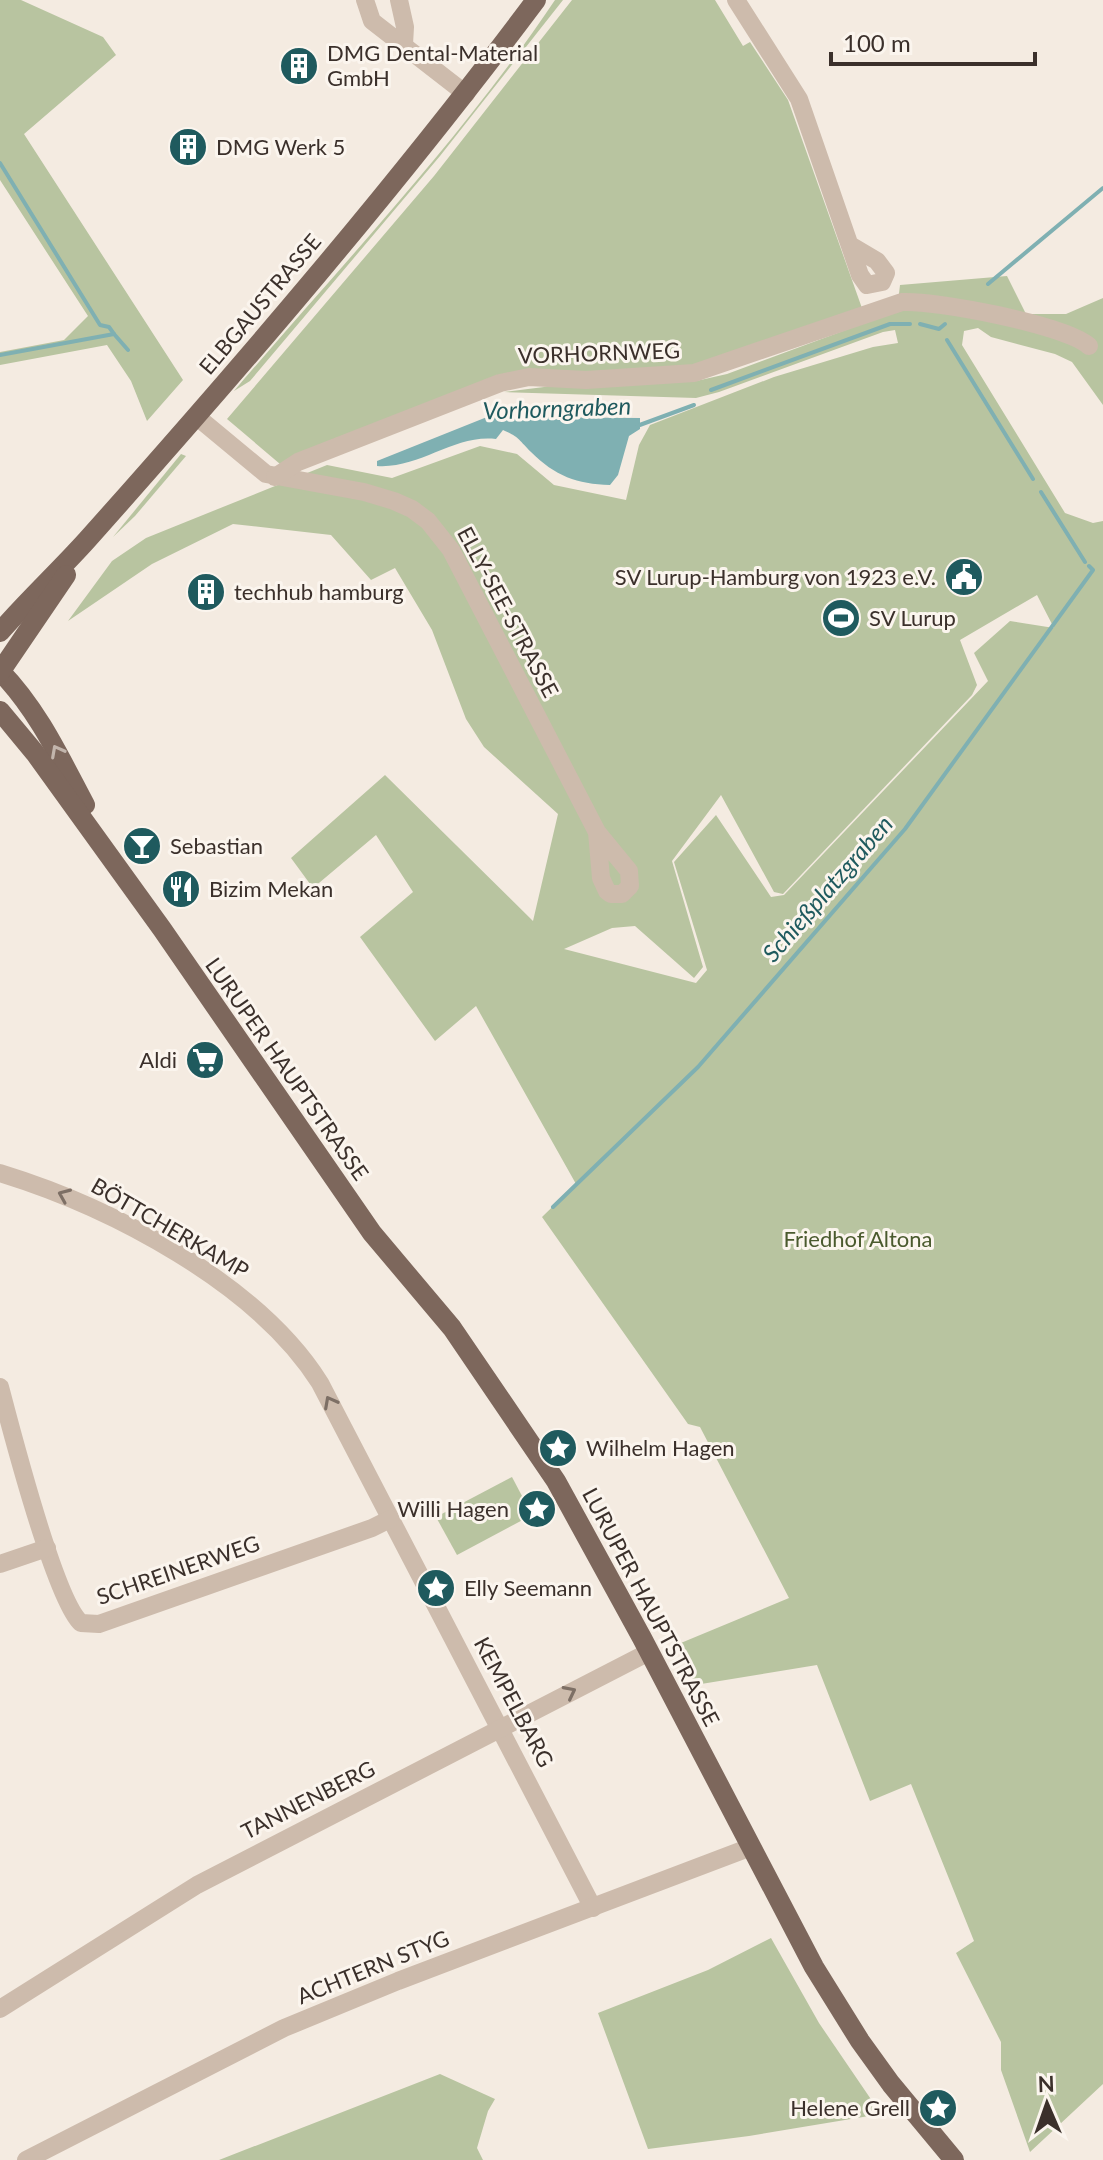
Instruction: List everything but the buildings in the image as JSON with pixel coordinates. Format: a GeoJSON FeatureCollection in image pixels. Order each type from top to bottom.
{"type":"FeatureCollection","features":[{"type":"Feature","properties":{"kind":"main road","name":"ELBGAUSTRASSE"},"geometry":{"type":"LineString","coordinates":[[0,632],[86,541],[196,416],[466,94],[536,0]]}},
{"type":"Feature","properties":{"kind":"main road","name":"ELBGAUSTRASSE"},"geometry":{"type":"LineString","coordinates":[[0,672],[6,656],[86,541]]}},
{"type":"Feature","properties":{"kind":"main road","name":"LURUPER HAUPTSTRASSE"},"geometry":{"type":"LineString","coordinates":[[0,672],[18,689],[39,719],[111,860]]}},
{"type":"Feature","properties":{"kind":"main road","name":"LURUPER HAUPTSTRASSE"},"geometry":{"type":"LineString","coordinates":[[0,711],[111,860],[372,1233],[452,1328],[556,1481],[814,1967],[860,2041],[954,2160]]}},
{"type":"Feature","properties":{"kind":"main road"},"geometry":{"type":"LineString","coordinates":[[0,736],[28,746]]}},
{"type":"Feature","properties":{"kind":"street"},"geometry":{"type":"LineString","coordinates":[[365,0],[372,21],[466,94]]}},
{"type":"Feature","properties":{"kind":"street"},"geometry":{"type":"LineString","coordinates":[[399,0],[405,27],[404,44]]}},
{"type":"Feature","properties":{"kind":"street"},"geometry":{"type":"LineString","coordinates":[[736,0],[799,99],[850,245],[885,269],[885,278],[877,285],[885,307]]}},
{"type":"Feature","properties":{"kind":"street","name":"VORHORNWEG"},"geometry":{"type":"LineString","coordinates":[[275,477],[298,462],[500,383],[529,377],[586,380],[694,373],[885,307],[913,301],[1059,330],[1089,346]]}},
{"type":"Feature","properties":{"kind":"street","name":"ELLY-SEE-STRASSE"},"geometry":{"type":"LineString","coordinates":[[196,416],[260,470],[275,477],[325,484],[394,501],[412,509],[435,528],[451,550],[597,832]]}},
{"type":"Feature","properties":{"kind":"street","name":"BÖTTCHERKAMP"},"geometry":{"type":"LineString","coordinates":[[0,1173],[45,1187],[104,1213],[177,1255],[248,1302],[279,1330],[307,1363],[390,1519]]}},
{"type":"Feature","properties":{"kind":"street","name":"SCHREINERWEG"},"geometry":{"type":"LineString","coordinates":[[0,1387],[47,1548],[75,1617],[89,1625],[372,1528],[390,1519]]}},
{"type":"Feature","properties":{"kind":"street","name":"KEMPELBARG"},"geometry":{"type":"LineString","coordinates":[[390,1519],[593,1908]]}},
{"type":"Feature","properties":{"kind":"street"},"geometry":{"type":"LineString","coordinates":[[0,1564],[47,1548]]}},
{"type":"Feature","properties":{"kind":"street","name":"TANNENBERG"},"geometry":{"type":"LineString","coordinates":[[0,2009],[197,1885],[649,1652]]}},
{"type":"Feature","properties":{"kind":"street","name":"ACHTERN STYG"},"geometry":{"type":"LineString","coordinates":[[26,2160],[284,2028],[398,1981],[751,1847]]}},
{"type":"Feature","properties":{"kind":"green space"},"geometry":{"type":"Polygon","coordinates":[[[0,0],[21,0],[103,37],[116,55],[24,134],[183,380],[147,421],[131,381],[107,345],[0,365],[0,352],[64,340],[88,316],[0,180],[0,0]]]}},
{"type":"Feature","properties":{"kind":"green space"},"geometry":{"type":"Polygon","coordinates":[[[555,0],[563,0],[440,156],[250,381],[234,391],[441,151],[519,52],[555,0]]]}},
{"type":"Feature","properties":{"kind":"green space"},"geometry":{"type":"Polygon","coordinates":[[[572,0],[715,0],[743,46],[750,42],[788,100],[863,311],[692,372],[536,371],[280,464],[227,419],[434,176],[572,0]]]}},
{"type":"Feature","properties":{"kind":"green space","name":"Friedhof Altona"},"geometry":{"type":"Polygon","coordinates":[[[1007,276],[1026,314],[1066,314],[1103,298],[1103,405],[1072,362],[1055,354],[991,337],[978,328],[964,331],[962,345],[1065,513],[1093,523],[1103,521],[1103,2084],[1030,2152],[1001,2070],[1001,2042],[956,1953],[974,1941],[911,1784],[870,1801],[817,1665],[695,1685],[676,1645],[789,1598],[700,1427],[688,1424],[542,1217],[576,1184],[476,1006],[435,1041],[360,937],[413,892],[376,835],[313,888],[291,858],[385,775],[533,921],[558,814],[484,747],[466,719],[432,630],[395,568],[371,580],[331,535],[233,524],[152,564],[68,621],[112,561],[146,538],[327,465],[392,478],[480,446],[517,454],[554,485],[626,500],[639,445],[650,425],[774,377],[873,347],[898,343],[895,330],[696,398],[504,392],[552,386],[696,381],[727,374],[897,311],[900,285],[1007,276]],[[1037,595],[960,640],[977,685],[972,695],[783,894],[774,892],[721,795],[672,861],[703,967],[694,978],[635,926],[612,928],[564,949],[696,983],[707,970],[674,862],[716,815],[771,897],[784,895],[988,681],[974,653],[1010,621],[1054,628],[1037,595]]]}},
{"type":"Feature","properties":{"kind":"green space"},"geometry":{"type":"Polygon","coordinates":[[[181,454],[186,456],[113,537],[181,454]]]}},
{"type":"Feature","properties":{"kind":"green space"},"geometry":{"type":"Polygon","coordinates":[[[512,1477],[532,1515],[457,1555],[436,1517],[512,1477]]]}},
{"type":"Feature","properties":{"kind":"green space"},"geometry":{"type":"Polygon","coordinates":[[[771,1938],[819,2023],[881,2114],[648,2149],[598,2013],[708,1970],[771,1938]]]}},
{"type":"Feature","properties":{"kind":"green space"},"geometry":{"type":"Polygon","coordinates":[[[440,2074],[495,2099],[488,2111],[477,2148],[483,2160],[219,2160],[440,2074]]]}},
{"type":"Feature","properties":{"kind":"water"},"geometry":{"type":"Polygon","coordinates":[[[497,413],[504,418],[507,415],[515,419],[640,418],[640,429],[629,436],[618,475],[610,485],[587,483],[558,473],[503,430],[496,439],[466,442],[408,462],[377,466],[377,461],[497,413]]]}},
{"type":"Feature","properties":{"kind":"waterway"},"geometry":{"type":"LineString","coordinates":[[0,163],[100,325],[109,327],[114,334]]}},
{"type":"Feature","properties":{"kind":"waterway","name":"Schießplatzgraben"},"geometry":{"type":"LineString","coordinates":[[988,284],[1103,188]]}},
{"type":"Feature","properties":{"kind":"waterway","name":"Vorhorngraben"},"geometry":{"type":"LineString","coordinates":[[711,390],[890,324],[910,324]]}},
{"type":"Feature","properties":{"kind":"waterway","name":"Vorhorngraben"},"geometry":{"type":"LineString","coordinates":[[920,324],[939,329],[945,324]]}},
{"type":"Feature","properties":{"kind":"waterway"},"geometry":{"type":"LineString","coordinates":[[0,355],[114,334],[128,350]]}},
{"type":"Feature","properties":{"kind":"waterway","name":"Schießplatzgraben"},"geometry":{"type":"LineString","coordinates":[[947,340],[1033,479]]}},
{"type":"Feature","properties":{"kind":"waterway","name":"Vorhorngraben"},"geometry":{"type":"LineString","coordinates":[[637,426],[694,405]]}},
{"type":"Feature","properties":{"kind":"waterway","name":"Schießplatzgraben"},"geometry":{"type":"LineString","coordinates":[[1041,492],[1085,562]]}},
{"type":"Feature","properties":{"kind":"waterway","name":"Schießplatzgraben"},"geometry":{"type":"LineString","coordinates":[[553,1207],[698,1067],[905,829],[1093,570],[1089,566]]}},
{"type":"Feature","properties":{"kind":"place","name":"DMG Dental-Material GmbH"},"geometry":{"type":"Point","coordinates":[299,66]}},
{"type":"Feature","properties":{"kind":"place","name":"DMG Werk 5"},"geometry":{"type":"Point","coordinates":[188,147]}},
{"type":"Feature","properties":{"kind":"place","name":"SV Lurup-Hamburg von 1923 e.V."},"geometry":{"type":"Point","coordinates":[964,577]}},
{"type":"Feature","properties":{"kind":"place","name":"techhub hamburg"},"geometry":{"type":"Point","coordinates":[206,592]}},
{"type":"Feature","properties":{"kind":"place","name":"SV Lurup"},"geometry":{"type":"Point","coordinates":[841,618]}},
{"type":"Feature","properties":{"kind":"place","name":"Sebastian"},"geometry":{"type":"Point","coordinates":[142,846]}},
{"type":"Feature","properties":{"kind":"place","name":"Bizim Mekan"},"geometry":{"type":"Point","coordinates":[181,889]}},
{"type":"Feature","properties":{"kind":"place","name":"Aldi"},"geometry":{"type":"Point","coordinates":[205,1060]}},
{"type":"Feature","properties":{"kind":"place","name":"Wilhelm Hagen"},"geometry":{"type":"Point","coordinates":[558,1448]}},
{"type":"Feature","properties":{"kind":"place","name":"Willi Hagen"},"geometry":{"type":"Point","coordinates":[537,1509]}},
{"type":"Feature","properties":{"kind":"place","name":"Elly Seemann"},"geometry":{"type":"Point","coordinates":[436,1588]}},
{"type":"Feature","properties":{"kind":"place","name":"Helene Grell"},"geometry":{"type":"Point","coordinates":[938,2108]}}]}
